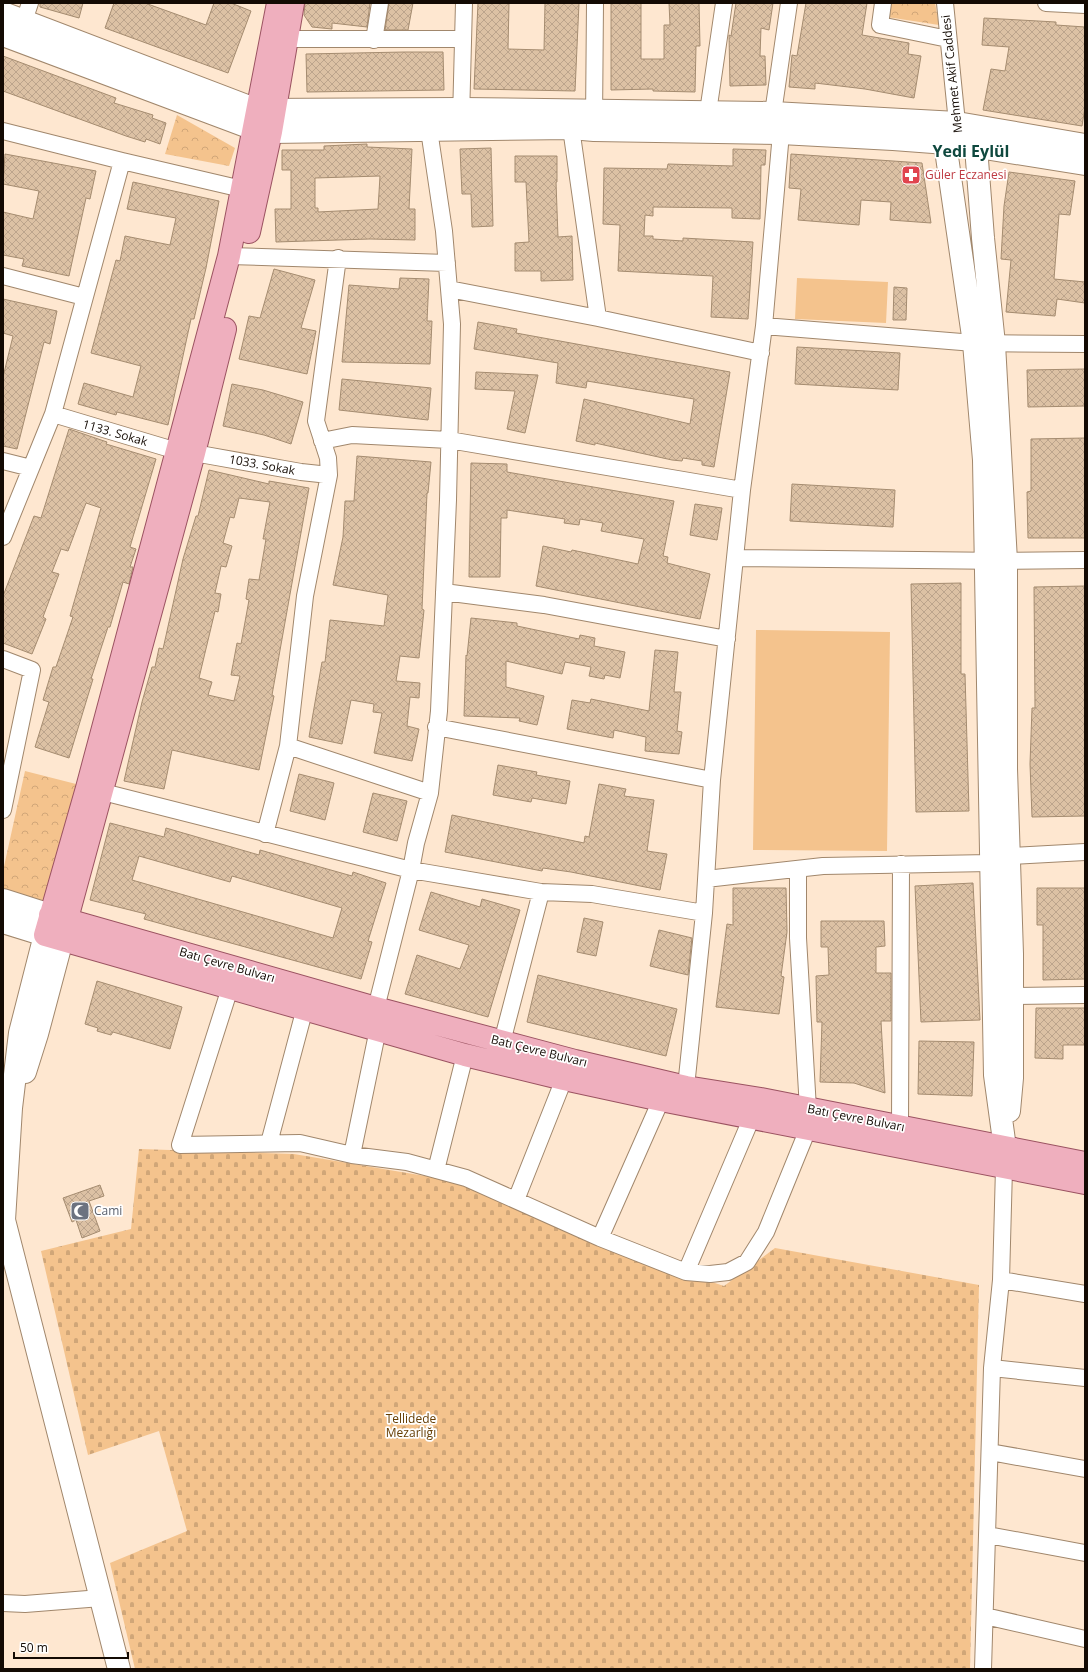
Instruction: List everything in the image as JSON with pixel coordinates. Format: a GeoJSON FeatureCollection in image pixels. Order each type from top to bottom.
{"type":"FeatureCollection","features":[{"type":"Feature","properties":{"kind":"main road"},"geometry":{"type":"LineString","coordinates":[[278,3],[279,39]]}},
{"type":"Feature","properties":{"kind":"main road"},"geometry":{"type":"LineString","coordinates":[[56,928],[95,790],[186,452],[236,256],[264,121],[279,39],[293,3]]}},
{"type":"Feature","properties":{"kind":"main road"},"geometry":{"type":"LineString","coordinates":[[236,256],[242,188],[264,121]]}},
{"type":"Feature","properties":{"kind":"main road","name":"Batı Çevre Bulvarı"},"geometry":{"type":"LineString","coordinates":[[56,928],[230,988],[305,1008],[465,1055],[564,1079],[661,1100],[752,1117],[808,1119],[900,1127],[1085,1182]]}},
{"type":"Feature","properties":{"kind":"main road","name":"Batı Çevre Bulvarı"},"geometry":{"type":"LineString","coordinates":[[56,928],[376,1008],[502,1042],[686,1087],[761,1099],[808,1119],[1004,1158],[1085,1163]]}},
{"type":"Feature","properties":{"kind":"street"},"geometry":{"type":"LineString","coordinates":[[374,40],[380,3]]}},
{"type":"Feature","properties":{"kind":"street"},"geometry":{"type":"LineString","coordinates":[[462,119],[464,3]]}},
{"type":"Feature","properties":{"kind":"street"},"geometry":{"type":"LineString","coordinates":[[594,120],[595,3]]}},
{"type":"Feature","properties":{"kind":"street"},"geometry":{"type":"LineString","coordinates":[[708,112],[724,3]]}},
{"type":"Feature","properties":{"kind":"street"},"geometry":{"type":"LineString","coordinates":[[600,1238],[661,1100],[686,1087],[704,913],[712,780],[742,490],[764,326],[777,123],[789,3]]}},
{"type":"Feature","properties":{"kind":"street"},"geometry":{"type":"LineString","coordinates":[[883,3],[880,25],[948,39]]}},
{"type":"Feature","properties":{"kind":"street","name":"Mehmet Akif Caddesi"},"geometry":{"type":"LineString","coordinates":[[945,3],[960,145]]}},
{"type":"Feature","properties":{"kind":"street"},"geometry":{"type":"LineString","coordinates":[[1046,3],[1085,5]]}},
{"type":"Feature","properties":{"kind":"street"},"geometry":{"type":"LineString","coordinates":[[3,14],[27,12],[264,121],[462,119],[777,123],[957,123],[1085,145]]}},
{"type":"Feature","properties":{"kind":"street"},"geometry":{"type":"LineString","coordinates":[[3,34],[264,121],[429,130],[462,119],[571,128],[594,120],[708,112],[777,123],[960,145],[1085,164]]}},
{"type":"Feature","properties":{"kind":"street"},"geometry":{"type":"LineString","coordinates":[[279,39],[374,40],[463,38]]}},
{"type":"Feature","properties":{"kind":"street"},"geometry":{"type":"LineString","coordinates":[[571,128],[598,318]]}},
{"type":"Feature","properties":{"kind":"street"},"geometry":{"type":"LineString","coordinates":[[352,1155],[378,1029],[376,1008],[411,870],[416,843],[430,793],[436,727],[439,712],[452,324],[447,263],[429,130]]}},
{"type":"Feature","properties":{"kind":"street"},"geometry":{"type":"LineString","coordinates":[[3,131],[122,161],[242,188]]}},
{"type":"Feature","properties":{"kind":"street"},"geometry":{"type":"LineString","coordinates":[[960,145],[982,238],[984,344],[1006,769],[1000,859],[995,1074],[1004,1158]]}},
{"type":"Feature","properties":{"kind":"street"},"geometry":{"type":"LineString","coordinates":[[960,145],[984,344]]}},
{"type":"Feature","properties":{"kind":"street"},"geometry":{"type":"LineString","coordinates":[[3,537],[53,414],[122,161]]}},
{"type":"Feature","properties":{"kind":"street"},"geometry":{"type":"LineString","coordinates":[[236,256],[338,258],[447,263]]}},
{"type":"Feature","properties":{"kind":"street"},"geometry":{"type":"LineString","coordinates":[[265,834],[288,746],[305,596],[329,475],[328,458],[316,421],[338,258]]}},
{"type":"Feature","properties":{"kind":"street"},"geometry":{"type":"LineString","coordinates":[[3,276],[84,297]]}},
{"type":"Feature","properties":{"kind":"street"},"geometry":{"type":"LineString","coordinates":[[449,289],[598,318],[761,353]]}},
{"type":"Feature","properties":{"kind":"street"},"geometry":{"type":"LineString","coordinates":[[764,326],[984,344],[1085,344]]}},
{"type":"Feature","properties":{"kind":"street","name":"1133. Sokak"},"geometry":{"type":"LineString","coordinates":[[53,414],[186,452]]}},
{"type":"Feature","properties":{"kind":"street"},"geometry":{"type":"LineString","coordinates":[[322,441],[352,435],[449,440],[742,490]]}},
{"type":"Feature","properties":{"kind":"street","name":"1033. Sokak"},"geometry":{"type":"LineString","coordinates":[[186,452],[301,472],[329,475]]}},
{"type":"Feature","properties":{"kind":"street"},"geometry":{"type":"LineString","coordinates":[[3,461],[31,468]]}},
{"type":"Feature","properties":{"kind":"street"},"geometry":{"type":"LineString","coordinates":[[735,558],[996,561],[1085,560]]}},
{"type":"Feature","properties":{"kind":"street"},"geometry":{"type":"LineString","coordinates":[[444,592],[544,605],[727,639]]}},
{"type":"Feature","properties":{"kind":"street"},"geometry":{"type":"LineString","coordinates":[[3,659],[32,670],[3,810]]}},
{"type":"Feature","properties":{"kind":"street"},"geometry":{"type":"LineString","coordinates":[[436,727],[712,780]]}},
{"type":"Feature","properties":{"kind":"street"},"geometry":{"type":"LineString","coordinates":[[288,746],[430,793]]}},
{"type":"Feature","properties":{"kind":"street"},"geometry":{"type":"LineString","coordinates":[[95,790],[411,870],[541,892],[592,894],[704,913]]}},
{"type":"Feature","properties":{"kind":"street"},"geometry":{"type":"LineString","coordinates":[[706,879],[823,866],[1000,859],[1085,852]]}},
{"type":"Feature","properties":{"kind":"street"},"geometry":{"type":"LineString","coordinates":[[983,1669],[992,1368],[1001,1280],[1004,1158],[1012,1078],[1012,996],[1000,859]]}},
{"type":"Feature","properties":{"kind":"street"},"geometry":{"type":"LineString","coordinates":[[900,1127],[901,864]]}},
{"type":"Feature","properties":{"kind":"street"},"geometry":{"type":"LineString","coordinates":[[230,988],[180,1145],[300,1143],[352,1155],[407,1162],[466,1178],[600,1238],[686,1272],[710,1274],[728,1272],[747,1262],[766,1232],[808,1119],[798,938],[798,869]]}},
{"type":"Feature","properties":{"kind":"street"},"geometry":{"type":"LineString","coordinates":[[502,1042],[541,892]]}},
{"type":"Feature","properties":{"kind":"street","name":"Batı Çevre Bulvarı"},"geometry":{"type":"LineString","coordinates":[[3,900],[56,928]]}},
{"type":"Feature","properties":{"kind":"street","name":"Batı Çevre Bulvarı"},"geometry":{"type":"LineString","coordinates":[[3,922],[56,928]]}},
{"type":"Feature","properties":{"kind":"street"},"geometry":{"type":"LineString","coordinates":[[56,928],[20,1034],[7,1106],[3,1221],[119,1669]]}},
{"type":"Feature","properties":{"kind":"street"},"geometry":{"type":"LineString","coordinates":[[1012,996],[1085,995]]}},
{"type":"Feature","properties":{"kind":"street"},"geometry":{"type":"LineString","coordinates":[[269,1143],[305,1008]]}},
{"type":"Feature","properties":{"kind":"street"},"geometry":{"type":"LineString","coordinates":[[436,1170],[465,1055]]}},
{"type":"Feature","properties":{"kind":"street"},"geometry":{"type":"LineString","coordinates":[[516,1200],[564,1079]]}},
{"type":"Feature","properties":{"kind":"street"},"geometry":{"type":"LineString","coordinates":[[686,1272],[752,1117]]}},
{"type":"Feature","properties":{"kind":"street"},"geometry":{"type":"LineString","coordinates":[[1001,1280],[1085,1294]]}},
{"type":"Feature","properties":{"kind":"street"},"geometry":{"type":"LineString","coordinates":[[992,1368],[1085,1378]]}},
{"type":"Feature","properties":{"kind":"street"},"geometry":{"type":"LineString","coordinates":[[990,1452],[1085,1470]]}},
{"type":"Feature","properties":{"kind":"street"},"geometry":{"type":"LineString","coordinates":[[988,1535],[1085,1553]]}},
{"type":"Feature","properties":{"kind":"street"},"geometry":{"type":"LineString","coordinates":[[3,1603],[25,1604],[101,1598]]}},
{"type":"Feature","properties":{"kind":"street"},"geometry":{"type":"LineString","coordinates":[[985,1616],[1085,1639]]}},
{"type":"Feature","properties":{"kind":"green space"},"geometry":{"type":"Polygon","coordinates":[[[890,3],[935,3],[939,25],[887,17],[890,3]]]}},
{"type":"Feature","properties":{"kind":"green space"},"geometry":{"type":"Polygon","coordinates":[[[177,115],[235,148],[229,166],[165,154],[177,115]]]}},
{"type":"Feature","properties":{"kind":"green space"},"geometry":{"type":"Polygon","coordinates":[[[797,278],[888,282],[886,323],[795,319],[797,278]]]}},
{"type":"Feature","properties":{"kind":"green space"},"geometry":{"type":"Polygon","coordinates":[[[756,630],[890,632],[887,851],[753,850],[756,630]]]}},
{"type":"Feature","properties":{"kind":"green space"},"geometry":{"type":"Polygon","coordinates":[[[25,771],[80,785],[53,906],[3,894],[3,871],[25,771]]]}},
{"type":"Feature","properties":{"kind":"green space","name":"Tellidede Mezarlığı"},"geometry":{"type":"Polygon","coordinates":[[[139,1149],[294,1154],[461,1182],[633,1256],[724,1286],[775,1248],[979,1285],[970,1669],[135,1669],[110,1563],[187,1531],[159,1431],[88,1455],[41,1251],[131,1229],[139,1149]]]}},
{"type":"Feature","properties":{"kind":"building"},"geometry":{"type":"Polygon","coordinates":[[[40,3],[83,3],[79,18],[40,7],[40,3]]]}},
{"type":"Feature","properties":{"kind":"building"},"geometry":{"type":"Polygon","coordinates":[[[114,3],[145,3],[206,25],[214,3],[231,3],[251,11],[228,73],[105,28],[114,3]]]}},
{"type":"Feature","properties":{"kind":"building"},"geometry":{"type":"Polygon","coordinates":[[[305,3],[370,3],[367,27],[332,23],[332,29],[312,27],[304,15],[305,3]]]}},
{"type":"Feature","properties":{"kind":"building"},"geometry":{"type":"Polygon","coordinates":[[[389,3],[413,3],[408,30],[385,30],[389,3]]]}},
{"type":"Feature","properties":{"kind":"building"},"geometry":{"type":"Polygon","coordinates":[[[478,3],[509,3],[508,49],[544,50],[545,3],[579,3],[575,91],[474,89],[478,3]]]}},
{"type":"Feature","properties":{"kind":"building"},"geometry":{"type":"Polygon","coordinates":[[[611,3],[641,3],[641,59],[664,59],[664,25],[670,25],[669,3],[699,3],[700,46],[696,46],[695,92],[653,91],[653,89],[611,90],[611,3]]]}},
{"type":"Feature","properties":{"kind":"building"},"geometry":{"type":"Polygon","coordinates":[[[736,3],[773,3],[769,30],[761,28],[760,56],[765,56],[766,85],[730,86],[729,35],[731,36],[736,3]]]}},
{"type":"Feature","properties":{"kind":"building"},"geometry":{"type":"Polygon","coordinates":[[[806,3],[867,3],[862,35],[909,43],[908,54],[921,56],[914,98],[865,89],[815,83],[815,89],[789,87],[792,55],[797,56],[806,3]]]}},
{"type":"Feature","properties":{"kind":"building"},"geometry":{"type":"Polygon","coordinates":[[[984,18],[1056,22],[1056,25],[1085,27],[1085,107],[1082,126],[983,110],[991,69],[1005,71],[1009,47],[982,45],[984,18]]]}},
{"type":"Feature","properties":{"kind":"building"},"geometry":{"type":"Polygon","coordinates":[[[443,52],[444,90],[307,92],[306,54],[443,52]]]}},
{"type":"Feature","properties":{"kind":"building"},"geometry":{"type":"Polygon","coordinates":[[[3,56],[116,98],[114,103],[153,115],[152,118],[166,123],[160,144],[146,139],[145,142],[126,136],[3,91],[3,56]]]}},
{"type":"Feature","properties":{"kind":"building"},"geometry":{"type":"Polygon","coordinates":[[[367,144],[367,147],[412,149],[409,209],[415,209],[415,240],[370,239],[276,242],[275,209],[291,209],[291,170],[282,170],[282,150],[324,150],[324,146],[367,144]],[[380,176],[315,178],[315,208],[318,208],[318,212],[378,209],[380,176]]]}},
{"type":"Feature","properties":{"kind":"building"},"geometry":{"type":"Polygon","coordinates":[[[491,148],[493,226],[472,227],[471,194],[462,194],[460,149],[491,148]]]}},
{"type":"Feature","properties":{"kind":"building"},"geometry":{"type":"Polygon","coordinates":[[[733,149],[766,150],[765,165],[761,165],[760,219],[732,218],[732,208],[653,207],[653,216],[645,215],[644,236],[653,236],[653,239],[683,241],[683,238],[753,242],[748,319],[711,317],[713,276],[618,271],[620,225],[603,224],[604,168],[667,169],[668,164],[733,166],[733,149]]]}},
{"type":"Feature","properties":{"kind":"building"},"geometry":{"type":"Polygon","coordinates":[[[5,154],[96,171],[90,199],[86,198],[69,276],[22,266],[24,259],[3,255],[3,212],[33,219],[39,191],[3,184],[5,154]]]}},
{"type":"Feature","properties":{"kind":"building"},"geometry":{"type":"Polygon","coordinates":[[[791,154],[922,163],[931,223],[890,220],[891,202],[861,200],[859,225],[798,220],[801,189],[789,188],[791,154]]]}},
{"type":"Feature","properties":{"kind":"building"},"geometry":{"type":"Polygon","coordinates":[[[515,156],[557,156],[556,182],[558,237],[572,236],[573,280],[541,281],[541,271],[515,271],[515,243],[529,242],[526,182],[515,182],[515,156]]]}},
{"type":"Feature","properties":{"kind":"building"},"geometry":{"type":"Polygon","coordinates":[[[1009,172],[1075,181],[1070,215],[1059,214],[1054,279],[1085,282],[1085,303],[1057,299],[1055,316],[1006,312],[1011,260],[1001,259],[1004,206],[1009,172]]]}},
{"type":"Feature","properties":{"kind":"building"},"geometry":{"type":"Polygon","coordinates":[[[133,182],[219,201],[206,268],[194,319],[191,319],[168,425],[117,412],[116,415],[78,404],[84,383],[133,397],[141,366],[91,353],[116,260],[120,261],[125,236],[170,245],[176,218],[127,209],[133,182]]]}},
{"type":"Feature","properties":{"kind":"building"},"geometry":{"type":"Polygon","coordinates":[[[274,269],[315,280],[301,328],[316,331],[307,374],[239,359],[249,316],[260,318],[274,269]]]}},
{"type":"Feature","properties":{"kind":"building"},"geometry":{"type":"Polygon","coordinates":[[[400,278],[429,279],[427,321],[432,321],[430,364],[342,362],[349,285],[399,289],[400,278]]]}},
{"type":"Feature","properties":{"kind":"building"},"geometry":{"type":"Polygon","coordinates":[[[894,287],[907,288],[906,320],[893,320],[894,287]]]}},
{"type":"Feature","properties":{"kind":"building"},"geometry":{"type":"Polygon","coordinates":[[[3,299],[57,311],[50,344],[44,342],[17,449],[3,446],[3,377],[13,336],[3,333],[3,299]]]}},
{"type":"Feature","properties":{"kind":"building"},"geometry":{"type":"Polygon","coordinates":[[[478,322],[517,329],[516,333],[730,372],[714,467],[702,465],[702,461],[683,458],[682,461],[672,460],[595,443],[595,445],[576,441],[584,399],[690,424],[694,399],[587,381],[586,388],[556,383],[558,363],[474,349],[478,322]]]}},
{"type":"Feature","properties":{"kind":"building"},"geometry":{"type":"Polygon","coordinates":[[[797,347],[900,353],[898,390],[795,384],[797,347]]]}},
{"type":"Feature","properties":{"kind":"building"},"geometry":{"type":"Polygon","coordinates":[[[1085,369],[1085,406],[1028,407],[1027,370],[1085,369]]]}},
{"type":"Feature","properties":{"kind":"building"},"geometry":{"type":"Polygon","coordinates":[[[476,372],[538,375],[525,433],[507,429],[515,391],[475,389],[476,372]]]}},
{"type":"Feature","properties":{"kind":"building"},"geometry":{"type":"Polygon","coordinates":[[[342,379],[431,388],[428,420],[339,410],[342,379]]]}},
{"type":"Feature","properties":{"kind":"building"},"geometry":{"type":"Polygon","coordinates":[[[232,384],[263,390],[303,402],[291,444],[264,435],[223,426],[232,384]]]}},
{"type":"Feature","properties":{"kind":"building"},"geometry":{"type":"Polygon","coordinates":[[[69,429],[107,442],[106,444],[156,459],[130,547],[136,549],[130,567],[133,567],[129,584],[123,582],[110,627],[108,627],[91,679],[93,679],[69,758],[35,747],[49,702],[43,700],[53,667],[56,667],[73,617],[70,616],[101,508],[86,503],[68,551],[61,549],[52,572],[59,574],[43,617],[46,619],[32,654],[3,643],[3,596],[34,516],[41,518],[69,429]]]}},
{"type":"Feature","properties":{"kind":"building"},"geometry":{"type":"Polygon","coordinates":[[[1085,438],[1085,538],[1028,538],[1027,492],[1031,491],[1031,439],[1085,438]]]}},
{"type":"Feature","properties":{"kind":"building"},"geometry":{"type":"Polygon","coordinates":[[[357,456],[431,462],[427,493],[422,609],[424,610],[419,658],[400,656],[396,681],[420,683],[419,698],[410,697],[407,726],[419,729],[412,761],[374,753],[382,713],[373,712],[374,704],[351,700],[342,744],[309,737],[322,662],[325,662],[330,620],[384,626],[388,595],[333,585],[343,537],[345,501],[354,501],[357,456]]]}},
{"type":"Feature","properties":{"kind":"building"},"geometry":{"type":"Polygon","coordinates":[[[471,463],[507,464],[507,472],[674,501],[663,556],[668,557],[667,563],[710,574],[700,619],[536,586],[543,546],[571,552],[572,550],[638,564],[644,539],[601,531],[603,523],[580,519],[579,525],[564,523],[565,519],[507,510],[507,518],[501,518],[500,577],[469,577],[471,463]]]}},
{"type":"Feature","properties":{"kind":"building"},"geometry":{"type":"Polygon","coordinates":[[[209,470],[269,484],[269,481],[309,488],[272,695],[274,696],[259,770],[172,750],[164,789],[124,781],[142,702],[152,667],[155,667],[159,648],[163,649],[183,559],[196,516],[198,516],[209,470]],[[239,498],[234,518],[230,517],[223,543],[232,546],[226,567],[221,566],[215,593],[221,594],[218,612],[215,611],[199,678],[212,682],[208,695],[234,701],[240,676],[231,675],[237,643],[241,644],[249,600],[246,599],[249,579],[259,580],[266,539],[263,539],[270,502],[239,498]]]}},
{"type":"Feature","properties":{"kind":"building"},"geometry":{"type":"Polygon","coordinates":[[[792,484],[895,490],[893,527],[790,521],[792,484]]]}},
{"type":"Feature","properties":{"kind":"building"},"geometry":{"type":"Polygon","coordinates":[[[695,504],[722,508],[717,540],[690,535],[695,504]]]}},
{"type":"Feature","properties":{"kind":"building"},"geometry":{"type":"Polygon","coordinates":[[[961,583],[961,674],[965,674],[969,811],[916,812],[911,584],[961,583]]]}},
{"type":"Feature","properties":{"kind":"building"},"geometry":{"type":"Polygon","coordinates":[[[1085,586],[1085,816],[1032,817],[1030,764],[1032,708],[1035,708],[1034,587],[1085,586]]]}},
{"type":"Feature","properties":{"kind":"building"},"geometry":{"type":"Polygon","coordinates":[[[471,618],[517,623],[517,626],[579,639],[580,635],[595,638],[594,646],[625,652],[620,678],[605,675],[604,679],[589,676],[591,667],[565,662],[562,674],[506,661],[506,687],[544,696],[537,725],[519,721],[520,718],[464,716],[466,655],[467,656],[471,618]]]}},
{"type":"Feature","properties":{"kind":"building"},"geometry":{"type":"Polygon","coordinates":[[[655,650],[678,652],[674,692],[681,692],[677,731],[682,732],[679,754],[645,751],[646,737],[614,730],[613,738],[567,729],[572,700],[590,703],[591,699],[649,711],[655,650]]]}},
{"type":"Feature","properties":{"kind":"building"},"geometry":{"type":"Polygon","coordinates":[[[498,765],[537,772],[536,775],[570,781],[566,804],[532,798],[531,802],[493,795],[498,765]]]}},
{"type":"Feature","properties":{"kind":"building"},"geometry":{"type":"Polygon","coordinates":[[[299,774],[334,783],[325,820],[290,811],[299,774]]]}},
{"type":"Feature","properties":{"kind":"building"},"geometry":{"type":"Polygon","coordinates":[[[599,784],[626,789],[624,796],[654,800],[647,851],[667,854],[660,890],[571,872],[543,868],[542,871],[445,852],[452,815],[584,843],[585,836],[589,837],[599,784]]]}},
{"type":"Feature","properties":{"kind":"building"},"geometry":{"type":"Polygon","coordinates":[[[373,793],[407,801],[397,841],[363,832],[373,793]]]}},
{"type":"Feature","properties":{"kind":"building"},"geometry":{"type":"Polygon","coordinates":[[[110,823],[164,837],[166,828],[259,855],[260,850],[352,876],[353,872],[386,883],[368,941],[372,942],[361,979],[144,919],[146,914],[90,900],[110,823]],[[139,856],[132,880],[333,938],[342,908],[232,876],[230,882],[139,856]]]}},
{"type":"Feature","properties":{"kind":"building"},"geometry":{"type":"Polygon","coordinates":[[[973,883],[980,1020],[921,1022],[915,886],[973,883]]]}},
{"type":"Feature","properties":{"kind":"building"},"geometry":{"type":"Polygon","coordinates":[[[733,888],[786,888],[787,932],[781,976],[784,977],[779,1014],[716,1007],[727,924],[733,925],[733,888]]]}},
{"type":"Feature","properties":{"kind":"building"},"geometry":{"type":"Polygon","coordinates":[[[1037,888],[1085,888],[1085,979],[1043,980],[1043,925],[1037,925],[1037,888]]]}},
{"type":"Feature","properties":{"kind":"building"},"geometry":{"type":"Polygon","coordinates":[[[431,892],[480,907],[482,899],[520,910],[488,1017],[405,994],[417,955],[460,969],[469,945],[419,930],[431,892]]]}},
{"type":"Feature","properties":{"kind":"building"},"geometry":{"type":"Polygon","coordinates":[[[584,918],[603,922],[596,956],[577,952],[584,918]]]}},
{"type":"Feature","properties":{"kind":"building"},"geometry":{"type":"Polygon","coordinates":[[[821,921],[884,921],[885,946],[876,947],[876,973],[891,973],[891,1021],[881,1021],[885,1093],[854,1083],[820,1082],[822,1022],[817,1022],[816,976],[829,975],[828,947],[821,947],[821,921]]]}},
{"type":"Feature","properties":{"kind":"building"},"geometry":{"type":"Polygon","coordinates":[[[659,930],[692,938],[688,975],[650,966],[659,930]]]}},
{"type":"Feature","properties":{"kind":"building"},"geometry":{"type":"Polygon","coordinates":[[[538,975],[677,1009],[666,1056],[527,1022],[538,975]]]}},
{"type":"Feature","properties":{"kind":"building"},"geometry":{"type":"Polygon","coordinates":[[[97,981],[182,1007],[170,1049],[113,1032],[111,1035],[97,1031],[98,1028],[85,1024],[97,981]]]}},
{"type":"Feature","properties":{"kind":"building"},"geometry":{"type":"Polygon","coordinates":[[[1036,1008],[1085,1008],[1085,1045],[1063,1045],[1063,1059],[1035,1058],[1036,1008]]]}},
{"type":"Feature","properties":{"kind":"building"},"geometry":{"type":"Polygon","coordinates":[[[919,1041],[974,1042],[972,1096],[918,1094],[919,1041]]]}},
{"type":"Feature","properties":{"kind":"building","name":"Cami"},"geometry":{"type":"Polygon","coordinates":[[[100,1185],[104,1196],[89,1201],[100,1231],[82,1238],[76,1220],[72,1222],[63,1198],[100,1185]]]}},
{"type":"Feature","properties":{"kind":"place","name":"Güler Eczanesi"},"geometry":{"type":"Point","coordinates":[911,175]}},
{"type":"Feature","properties":{"kind":"place","name":"Cami"},"geometry":{"type":"Point","coordinates":[80,1211]}},
{"type":"Feature","properties":{"kind":"district","name":"Yedi Eylül"},"geometry":{"type":"Point","coordinates":[971,151]}}]}
